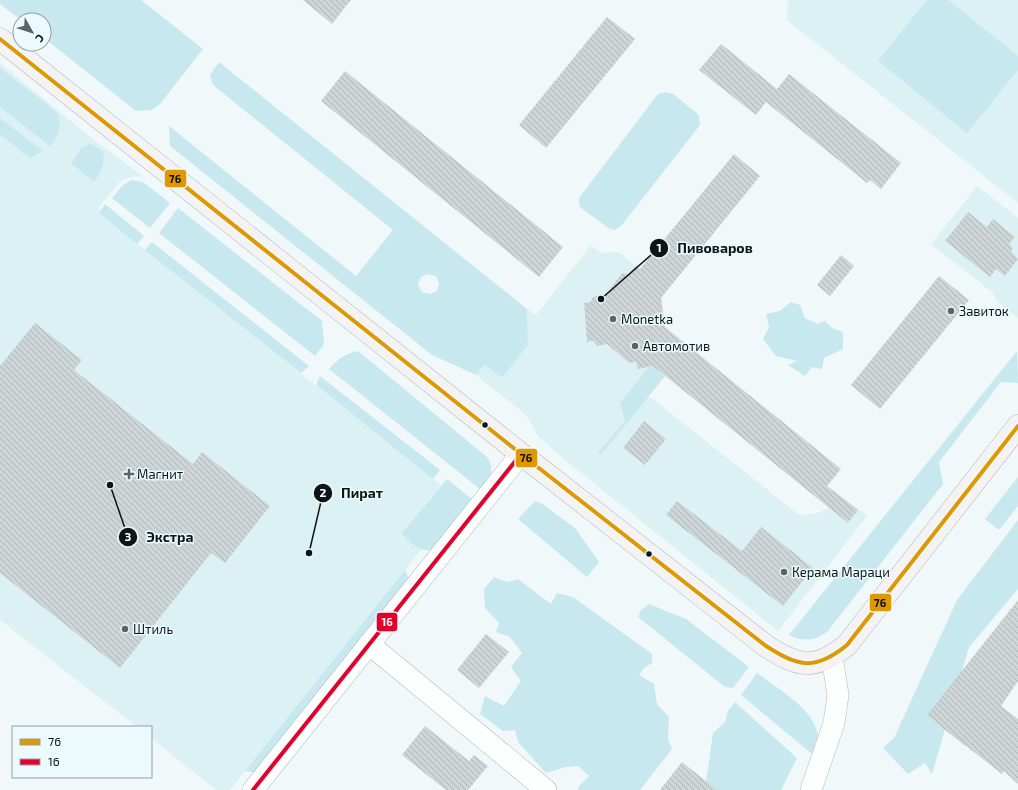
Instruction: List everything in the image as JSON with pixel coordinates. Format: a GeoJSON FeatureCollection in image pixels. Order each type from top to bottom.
{"type":"FeatureCollection","features":[{"type":"Feature","properties":{"kind":"main road"},"geometry":{"type":"LineString","coordinates":[[0,39],[521,454],[775,652],[795,661],[813,665],[832,657],[847,645],[1018,426]]}},
{"type":"Feature","properties":{"kind":"street"},"geometry":{"type":"LineString","coordinates":[[253,790],[521,454]]}},
{"type":"Feature","properties":{"kind":"street"},"geometry":{"type":"LineString","coordinates":[[370,644],[546,790]]}},
{"type":"Feature","properties":{"kind":"street"},"geometry":{"type":"LineString","coordinates":[[811,790],[834,723],[838,696],[832,657]]}},
{"type":"Feature","properties":{"kind":"shaded area"},"geometry":{"type":"Polygon","coordinates":[[[0,0],[141,0],[203,49],[160,104],[152,110],[136,111],[52,44],[52,12],[12,13],[0,4],[0,0]]]}},
{"type":"Feature","properties":{"kind":"shaded area"},"geometry":{"type":"Polygon","coordinates":[[[785,0],[1018,0],[1018,203],[787,20],[788,2],[785,0]]]}},
{"type":"Feature","properties":{"kind":"shaded area"},"geometry":{"type":"Polygon","coordinates":[[[927,0],[948,0],[1018,56],[1018,70],[967,133],[878,61],[927,0]]]}},
{"type":"Feature","properties":{"kind":"shaded area"},"geometry":{"type":"Polygon","coordinates":[[[219,62],[527,309],[528,345],[502,378],[485,365],[476,375],[432,355],[170,146],[169,126],[356,276],[393,230],[213,85],[210,75],[219,62]],[[428,274],[421,277],[418,285],[422,292],[430,294],[437,291],[439,283],[436,276],[428,274]]]}},
{"type":"Feature","properties":{"kind":"shaded area"},"geometry":{"type":"Polygon","coordinates":[[[0,63],[94,140],[144,177],[134,176],[120,181],[100,206],[99,213],[441,485],[401,534],[421,550],[230,790],[216,790],[152,739],[152,726],[136,726],[0,620],[0,63]]]}},
{"type":"Feature","properties":{"kind":"shaded area"},"geometry":{"type":"Polygon","coordinates":[[[0,68],[58,113],[59,131],[50,146],[0,107],[0,68]]]}},
{"type":"Feature","properties":{"kind":"shaded area"},"geometry":{"type":"Polygon","coordinates":[[[666,92],[673,94],[699,115],[700,125],[621,226],[615,230],[610,229],[581,208],[579,198],[658,94],[666,92]]]}},
{"type":"Feature","properties":{"kind":"shaded area"},"geometry":{"type":"Polygon","coordinates":[[[0,118],[43,151],[30,158],[0,134],[0,118]]]}},
{"type":"Feature","properties":{"kind":"shaded area"},"geometry":{"type":"Polygon","coordinates":[[[91,144],[103,151],[102,167],[94,182],[71,163],[82,147],[91,144]]]}},
{"type":"Feature","properties":{"kind":"shaded area"},"geometry":{"type":"Polygon","coordinates":[[[132,180],[143,182],[170,203],[150,228],[112,198],[123,185],[132,180]]]}},
{"type":"Feature","properties":{"kind":"shaded area"},"geometry":{"type":"Polygon","coordinates":[[[977,186],[1018,218],[1018,318],[998,302],[992,292],[931,244],[977,186]]]}},
{"type":"Feature","properties":{"kind":"shaded area"},"geometry":{"type":"Polygon","coordinates":[[[105,204],[144,236],[137,244],[99,213],[105,204]]]}},
{"type":"Feature","properties":{"kind":"shaded area"},"geometry":{"type":"Polygon","coordinates":[[[178,208],[322,321],[324,344],[315,356],[159,233],[178,208]]]}},
{"type":"Feature","properties":{"kind":"shaded area"},"geometry":{"type":"Polygon","coordinates":[[[152,242],[309,366],[301,373],[145,250],[152,242]]]}},
{"type":"Feature","properties":{"kind":"shaded area"},"geometry":{"type":"Polygon","coordinates":[[[591,245],[601,253],[619,252],[635,265],[628,274],[622,273],[606,294],[593,297],[590,302],[584,303],[587,342],[594,341],[597,346],[606,344],[629,363],[636,362],[638,369],[653,366],[665,376],[648,397],[654,400],[798,514],[806,515],[818,513],[826,509],[839,495],[867,516],[778,631],[566,461],[538,436],[526,415],[476,375],[485,365],[502,378],[528,345],[527,309],[536,315],[591,245]]]}},
{"type":"Feature","properties":{"kind":"shaded area"},"geometry":{"type":"Polygon","coordinates":[[[791,302],[800,305],[805,318],[818,324],[825,321],[832,328],[843,332],[843,349],[824,358],[822,369],[812,367],[805,376],[788,365],[797,361],[776,356],[763,339],[769,327],[766,314],[780,311],[791,302]]]}},
{"type":"Feature","properties":{"kind":"shaded area"},"geometry":{"type":"Polygon","coordinates":[[[358,351],[487,457],[491,466],[491,474],[480,489],[329,369],[342,357],[358,351]]]}},
{"type":"Feature","properties":{"kind":"shaded area"},"geometry":{"type":"Polygon","coordinates":[[[1017,351],[1018,383],[1001,382],[939,462],[943,484],[827,632],[809,640],[799,639],[789,635],[1017,351]]]}},
{"type":"Feature","properties":{"kind":"shaded area"},"geometry":{"type":"Polygon","coordinates":[[[653,366],[665,376],[601,455],[598,453],[625,421],[620,403],[649,367],[653,366]]]}},
{"type":"Feature","properties":{"kind":"shaded area"},"geometry":{"type":"Polygon","coordinates":[[[320,376],[440,470],[433,479],[316,385],[320,376]]]}},
{"type":"Feature","properties":{"kind":"shaded area"},"geometry":{"type":"Polygon","coordinates":[[[1018,477],[1018,506],[999,530],[985,519],[1018,477]]]}},
{"type":"Feature","properties":{"kind":"shaded area"},"geometry":{"type":"Polygon","coordinates":[[[447,479],[473,500],[433,549],[420,549],[401,534],[447,479]]]}},
{"type":"Feature","properties":{"kind":"shaded area"},"geometry":{"type":"Polygon","coordinates":[[[535,501],[542,504],[575,528],[599,562],[587,577],[518,519],[535,501]]]}},
{"type":"Feature","properties":{"kind":"shaded area"},"geometry":{"type":"Polygon","coordinates":[[[1018,520],[1018,589],[969,647],[932,774],[925,763],[908,774],[883,748],[894,738],[957,600],[1018,520]]]}},
{"type":"Feature","properties":{"kind":"shaded area"},"geometry":{"type":"Polygon","coordinates":[[[405,570],[410,582],[257,773],[245,771],[405,570]]]}},
{"type":"Feature","properties":{"kind":"shaded area"},"geometry":{"type":"Polygon","coordinates":[[[494,577],[507,582],[518,579],[551,604],[557,593],[573,597],[652,654],[652,663],[644,668],[639,675],[654,684],[657,704],[669,717],[668,739],[672,749],[640,790],[578,790],[579,786],[589,776],[578,766],[565,767],[546,773],[518,742],[515,730],[503,731],[480,714],[485,696],[504,706],[521,681],[511,667],[522,653],[510,637],[496,632],[499,623],[485,608],[484,589],[494,577]]]}},
{"type":"Feature","properties":{"kind":"shaded area"},"geometry":{"type":"Polygon","coordinates":[[[649,604],[686,619],[749,667],[733,688],[725,687],[638,617],[641,610],[649,604]]]}},
{"type":"Feature","properties":{"kind":"shaded area"},"geometry":{"type":"Polygon","coordinates":[[[757,673],[794,700],[810,717],[818,736],[817,751],[812,754],[741,695],[757,673]]]}},
{"type":"Feature","properties":{"kind":"shaded area"},"geometry":{"type":"Polygon","coordinates":[[[735,702],[797,758],[781,790],[705,790],[713,733],[725,722],[728,711],[735,702]]]}},
{"type":"Feature","properties":{"kind":"building"},"geometry":{"type":"Polygon","coordinates":[[[303,0],[351,0],[332,24],[303,0]]]}},
{"type":"Feature","properties":{"kind":"building"},"geometry":{"type":"Polygon","coordinates":[[[607,17],[635,39],[546,148],[519,125],[607,17]]]}},
{"type":"Feature","properties":{"kind":"building"},"geometry":{"type":"Polygon","coordinates":[[[721,44],[777,89],[789,74],[901,163],[881,189],[870,180],[867,183],[766,102],[756,115],[699,70],[721,44]]]}},
{"type":"Feature","properties":{"kind":"building"},"geometry":{"type":"Polygon","coordinates":[[[345,71],[563,247],[539,277],[321,101],[345,71]]]}},
{"type":"Feature","properties":{"kind":"building"},"geometry":{"type":"Polygon","coordinates":[[[734,154],[760,176],[661,298],[665,327],[841,469],[827,486],[858,510],[848,523],[653,366],[638,369],[636,362],[629,363],[607,344],[597,346],[594,341],[587,342],[584,303],[590,302],[593,297],[606,294],[622,273],[628,274],[636,265],[640,269],[734,154]]]}},
{"type":"Feature","properties":{"kind":"building"},"geometry":{"type":"Polygon","coordinates":[[[968,212],[987,227],[993,219],[1015,237],[1009,244],[1013,248],[1011,251],[1018,259],[1005,276],[996,269],[990,277],[945,241],[968,212]]]}},
{"type":"Feature","properties":{"kind":"building"},"geometry":{"type":"Polygon","coordinates":[[[841,255],[854,266],[830,296],[817,285],[841,255]]]}},
{"type":"Feature","properties":{"kind":"building"},"geometry":{"type":"Polygon","coordinates":[[[939,276],[969,300],[880,409],[851,385],[939,276]]]}},
{"type":"Feature","properties":{"kind":"building"},"geometry":{"type":"Polygon","coordinates":[[[35,323],[82,360],[74,370],[193,464],[202,452],[270,506],[225,563],[211,553],[120,668],[0,573],[0,366],[35,323]]]}},
{"type":"Feature","properties":{"kind":"building"},"geometry":{"type":"Polygon","coordinates":[[[644,421],[666,439],[645,465],[623,448],[644,421]]]}},
{"type":"Feature","properties":{"kind":"building"},"geometry":{"type":"Polygon","coordinates":[[[677,501],[742,551],[761,527],[813,568],[783,606],[666,515],[677,501]]]}},
{"type":"Feature","properties":{"kind":"building"},"geometry":{"type":"Polygon","coordinates":[[[1018,600],[1018,681],[1001,706],[1018,719],[1018,784],[1004,771],[1002,774],[927,715],[1018,600]]]}},
{"type":"Feature","properties":{"kind":"building"},"geometry":{"type":"Polygon","coordinates":[[[486,634],[509,652],[479,688],[457,670],[486,634]]]}},
{"type":"Feature","properties":{"kind":"building"},"geometry":{"type":"Polygon","coordinates":[[[425,726],[469,761],[474,755],[488,766],[468,790],[446,790],[402,755],[425,726]]]}},
{"type":"Feature","properties":{"kind":"building"},"geometry":{"type":"Polygon","coordinates":[[[682,762],[717,790],[660,790],[682,762]]]}},
{"type":"Feature","properties":{"kind":"transit line","name":"76"},"geometry":{"type":"LineString","coordinates":[[0,39],[521,454],[766,646],[798,662],[807,663],[825,659],[847,645],[1018,426]]}},
{"type":"Feature","properties":{"kind":"transit line","name":"16"},"geometry":{"type":"LineString","coordinates":[[253,790],[521,454]]}},
{"type":"Feature","properties":{"kind":"place","name":"Пивоваров"},"geometry":{"type":"Point","coordinates":[601,299]}},
{"type":"Feature","properties":{"kind":"place","name":"Завиток"},"geometry":{"type":"Point","coordinates":[951,311]}},
{"type":"Feature","properties":{"kind":"place","name":"Monetka"},"geometry":{"type":"Point","coordinates":[613,319]}},
{"type":"Feature","properties":{"kind":"place","name":"Автомотив"},"geometry":{"type":"Point","coordinates":[635,346]}},
{"type":"Feature","properties":{"kind":"place","name":"Магнит"},"geometry":{"type":"Point","coordinates":[129,474]}},
{"type":"Feature","properties":{"kind":"place","name":"Экстра"},"geometry":{"type":"Point","coordinates":[110,485]}},
{"type":"Feature","properties":{"kind":"place","name":"Пират"},"geometry":{"type":"Point","coordinates":[309,553]}},
{"type":"Feature","properties":{"kind":"place","name":"Керама Мараци"},"geometry":{"type":"Point","coordinates":[784,572]}},
{"type":"Feature","properties":{"kind":"place","name":"Штиль"},"geometry":{"type":"Point","coordinates":[125,629]}}]}
